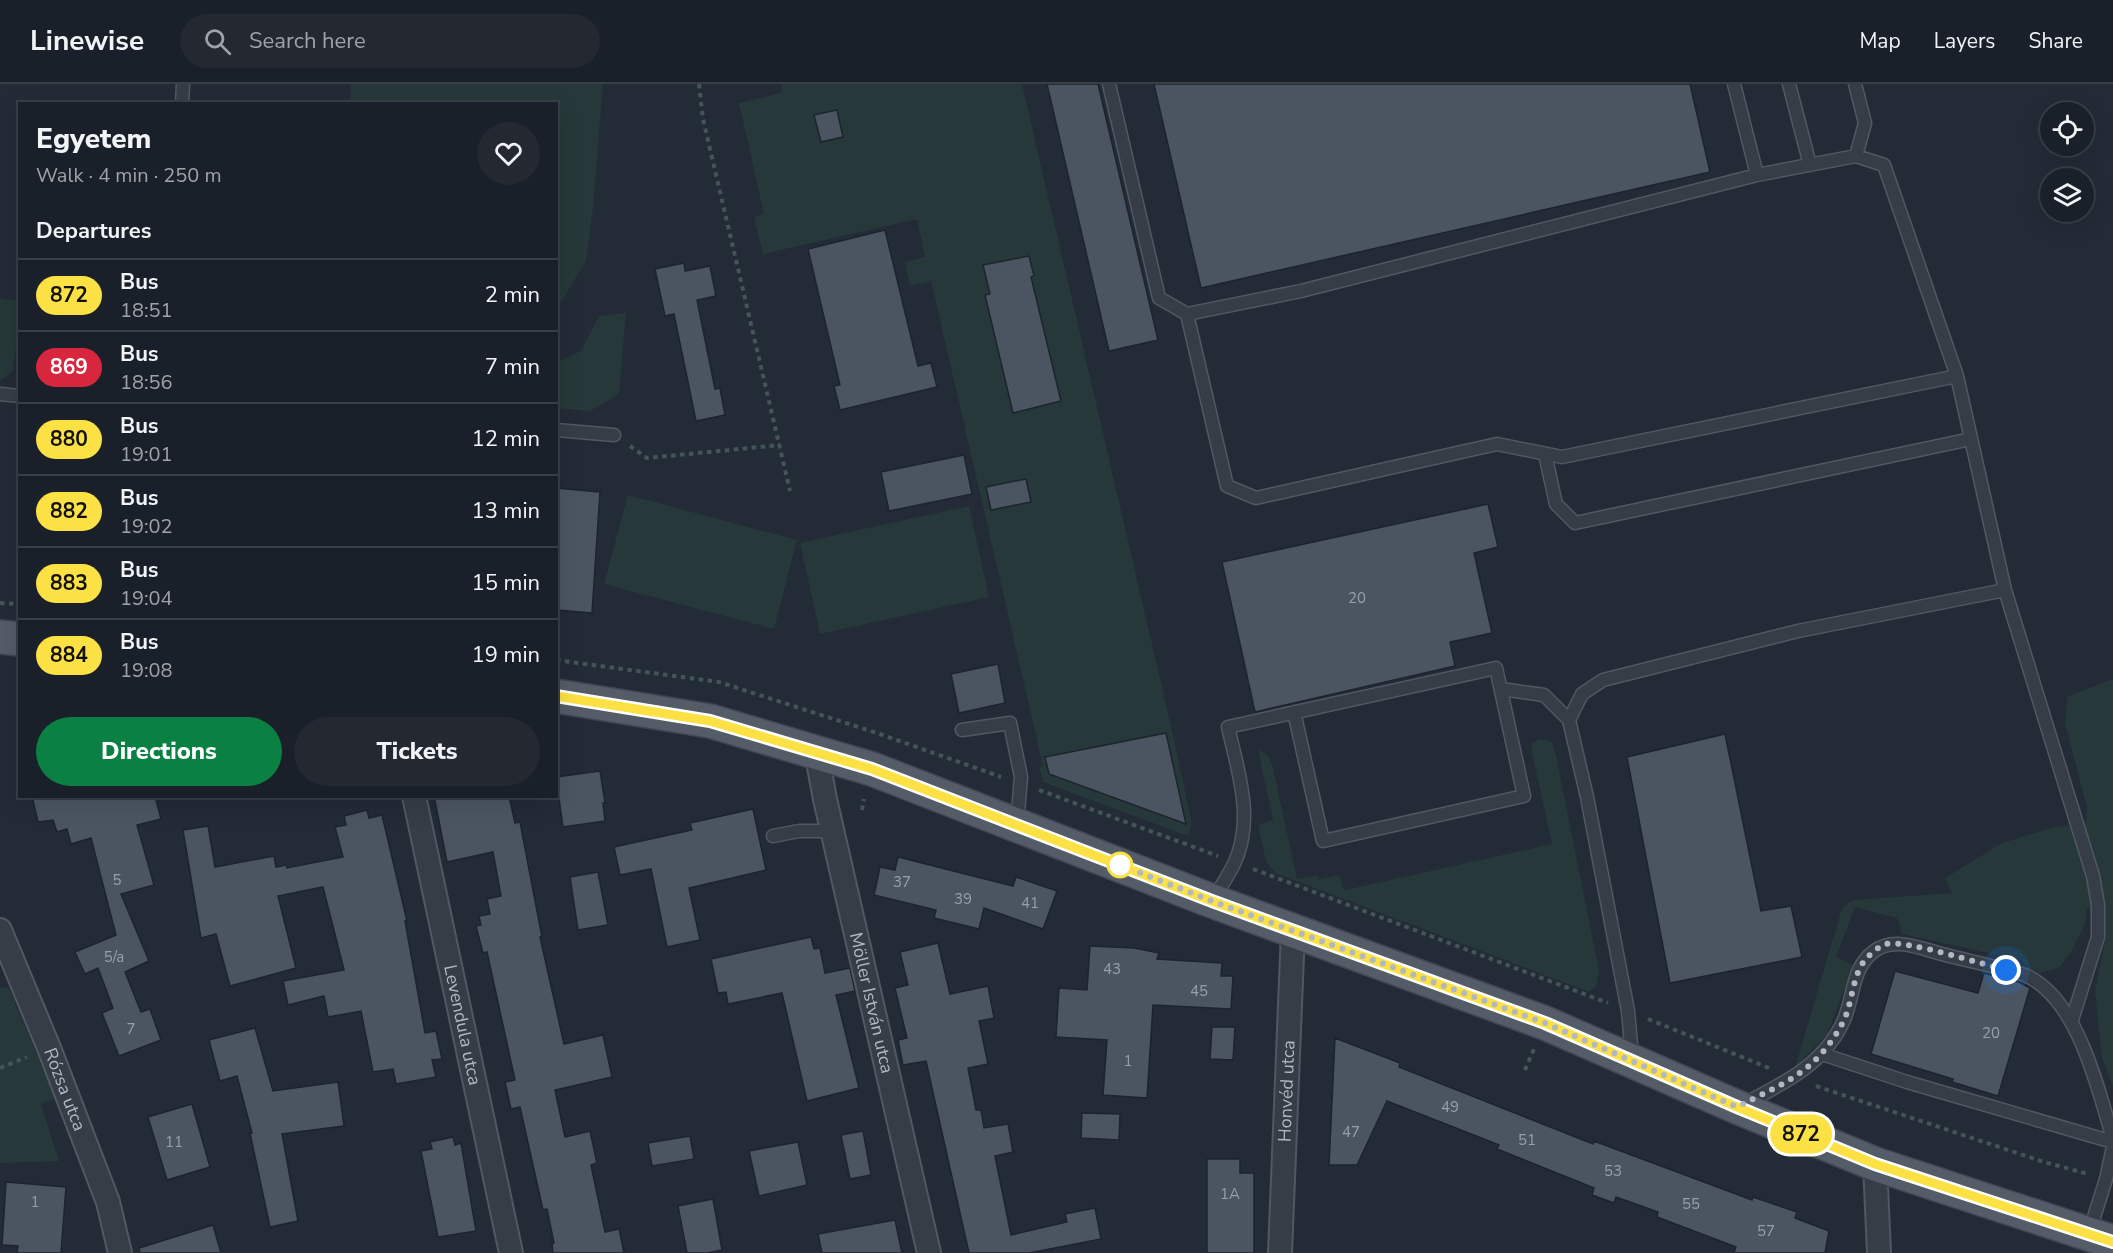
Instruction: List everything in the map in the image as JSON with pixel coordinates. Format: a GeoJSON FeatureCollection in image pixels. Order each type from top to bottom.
{"type":"FeatureCollection","features":[{"type":"Feature","properties":{"kind":"main road"},"geometry":{"type":"LineString","coordinates":[[0,637],[18,639]]}},
{"type":"Feature","properties":{"kind":"main road"},"geometry":{"type":"LineString","coordinates":[[558,696],[710,721],[872,769],[1212,901],[1545,1023],[1737,1107],[1875,1164],[2101,1238]]}},
{"type":"Feature","properties":{"kind":"street","name":"Möller István utca"},"geometry":{"type":"LineString","coordinates":[[816,751],[929,1253]]}},
{"type":"Feature","properties":{"kind":"street","name":"Levendula utca"},"geometry":{"type":"LineString","coordinates":[[414,798],[511,1253]]}},
{"type":"Feature","properties":{"kind":"street","name":"Rózsa utca"},"geometry":{"type":"LineString","coordinates":[[0,930],[7,960],[108,1202],[120,1253]]}},
{"type":"Feature","properties":{"kind":"street","name":"Honvéd utca"},"geometry":{"type":"LineString","coordinates":[[1280,1253],[1293,931]]}},
{"type":"Feature","properties":{"kind":"street"},"geometry":{"type":"LineString","coordinates":[[1875,1164],[1879,1253]]}},
{"type":"Feature","properties":{"kind":"lane"},"geometry":{"type":"LineString","coordinates":[[182,102],[183,84]]}},
{"type":"Feature","properties":{"kind":"lane"},"geometry":{"type":"LineString","coordinates":[[1109,84],[1159,298],[1187,314],[1301,291],[1757,175],[1856,156],[1884,165],[1957,376],[2005,590],[2093,876],[2098,905],[2098,937],[2072,1020]]}},
{"type":"Feature","properties":{"kind":"lane"},"geometry":{"type":"LineString","coordinates":[[1734,84],[1757,175]]}},
{"type":"Feature","properties":{"kind":"lane"},"geometry":{"type":"LineString","coordinates":[[1789,84],[1810,165]]}},
{"type":"Feature","properties":{"kind":"lane"},"geometry":{"type":"LineString","coordinates":[[1855,84],[1865,123],[1856,156]]}},
{"type":"Feature","properties":{"kind":"lane"},"geometry":{"type":"LineString","coordinates":[[1187,314],[1227,486],[1256,498],[1497,444],[1562,457],[1957,376]]}},
{"type":"Feature","properties":{"kind":"lane"},"geometry":{"type":"LineString","coordinates":[[0,394],[18,396]]}},
{"type":"Feature","properties":{"kind":"lane"},"geometry":{"type":"LineString","coordinates":[[558,430],[614,435]]}},
{"type":"Feature","properties":{"kind":"lane"},"geometry":{"type":"LineString","coordinates":[[1545,454],[1556,504],[1575,523],[1971,438]]}},
{"type":"Feature","properties":{"kind":"lane"},"geometry":{"type":"LineString","coordinates":[[1569,720],[1582,694],[1603,680],[1798,631],[2005,590]]}},
{"type":"Feature","properties":{"kind":"lane"},"geometry":{"type":"LineString","coordinates":[[1212,901],[1235,862],[1243,831],[1244,796],[1228,727],[1294,712],[1496,668],[1524,796],[1323,841],[1294,712]]}},
{"type":"Feature","properties":{"kind":"lane"},"geometry":{"type":"LineString","coordinates":[[1501,689],[1544,695],[1569,720],[1589,808],[1628,1011],[1632,1061]]}},
{"type":"Feature","properties":{"kind":"lane"},"geometry":{"type":"LineString","coordinates":[[962,730],[1010,723],[1021,777],[1017,825]]}},
{"type":"Feature","properties":{"kind":"lane"},"geometry":{"type":"LineString","coordinates":[[773,836],[799,831],[833,831]]}},
{"type":"Feature","properties":{"kind":"lane"},"geometry":{"type":"LineString","coordinates":[[1737,1107],[1794,1078],[1809,1067],[1822,1054],[1844,1022],[1859,967],[1871,953],[1885,944],[1907,945],[2026,975],[2046,990],[2072,1020],[2089,1059],[2113,1140]]}},
{"type":"Feature","properties":{"kind":"lane"},"geometry":{"type":"LineString","coordinates":[[1822,1054],[1907,1082],[2113,1140]]}},
{"type":"Feature","properties":{"kind":"lane"},"geometry":{"type":"LineString","coordinates":[[2101,1238],[2106,1179],[2113,1147]]}},
{"type":"Feature","properties":{"kind":"path"},"geometry":{"type":"LineString","coordinates":[[699,84],[703,119],[790,491]]}},
{"type":"Feature","properties":{"kind":"path"},"geometry":{"type":"LineString","coordinates":[[614,435],[647,459],[780,445]]}},
{"type":"Feature","properties":{"kind":"path"},"geometry":{"type":"LineString","coordinates":[[0,603],[18,604]]}},
{"type":"Feature","properties":{"kind":"path"},"geometry":{"type":"LineString","coordinates":[[1235,862],[1628,1011],[1794,1078],[1919,1121],[2106,1179]]}},
{"type":"Feature","properties":{"kind":"shaded area"},"geometry":{"type":"Polygon","coordinates":[[[351,84],[603,84],[593,208],[586,261],[563,299],[558,304],[558,102],[350,102],[351,84]]]}},
{"type":"Feature","properties":{"kind":"shaded area"},"geometry":{"type":"Polygon","coordinates":[[[781,84],[1022,84],[1174,739],[1192,824],[1188,836],[1043,782],[1039,768],[1043,766],[931,281],[910,286],[905,262],[925,257],[917,219],[763,254],[754,217],[764,214],[739,103],[782,93],[781,84]]]}},
{"type":"Feature","properties":{"kind":"shaded area"},"geometry":{"type":"Polygon","coordinates":[[[0,299],[18,300],[18,328],[13,371],[0,381],[0,299]]]}},
{"type":"Feature","properties":{"kind":"shaded area"},"geometry":{"type":"Polygon","coordinates":[[[626,313],[619,394],[590,411],[558,408],[558,362],[581,351],[599,316],[626,313]]]}},
{"type":"Feature","properties":{"kind":"shaded area"},"geometry":{"type":"Polygon","coordinates":[[[628,495],[797,540],[774,629],[604,584],[628,495]]]}},
{"type":"Feature","properties":{"kind":"shaded area"},"geometry":{"type":"Polygon","coordinates":[[[969,506],[989,597],[820,634],[800,543],[969,506]]]}},
{"type":"Feature","properties":{"kind":"shaded area"},"geometry":{"type":"Polygon","coordinates":[[[2113,679],[2113,1087],[2102,1057],[2095,992],[2106,935],[2092,910],[2087,908],[2085,924],[2072,950],[2060,967],[2040,973],[2026,967],[2021,960],[1902,934],[1897,918],[1855,907],[1836,957],[1854,965],[1827,1034],[1795,1068],[1842,908],[1853,900],[1952,893],[1945,878],[2002,843],[2055,827],[2086,823],[2087,807],[2065,724],[2067,697],[2113,679]]]}},
{"type":"Feature","properties":{"kind":"shaded area"},"geometry":{"type":"Polygon","coordinates":[[[1540,739],[1552,742],[1556,756],[1599,970],[1596,986],[1589,992],[1275,873],[1266,861],[1258,825],[1273,820],[1258,750],[1267,754],[1273,768],[1297,879],[1318,875],[1319,879],[1339,875],[1345,890],[1552,844],[1532,753],[1532,743],[1540,739]]]}},
{"type":"Feature","properties":{"kind":"shaded area"},"geometry":{"type":"Polygon","coordinates":[[[0,987],[9,988],[55,1098],[41,1104],[59,1161],[0,1163],[0,987]]]}},
{"type":"Feature","properties":{"kind":"building"},"geometry":{"type":"Polygon","coordinates":[[[1047,84],[1098,84],[1158,340],[1109,351],[1047,84]]]}},
{"type":"Feature","properties":{"kind":"building"},"geometry":{"type":"Polygon","coordinates":[[[1154,84],[1690,84],[1710,172],[1201,288],[1154,84]]]}},
{"type":"Feature","properties":{"kind":"building"},"geometry":{"type":"Polygon","coordinates":[[[837,110],[843,137],[821,142],[814,115],[837,110]]]}},
{"type":"Feature","properties":{"kind":"building"},"geometry":{"type":"Polygon","coordinates":[[[885,230],[918,366],[931,363],[937,387],[840,410],[834,386],[840,385],[808,249],[885,230]]]}},
{"type":"Feature","properties":{"kind":"building"},"geometry":{"type":"Polygon","coordinates":[[[1029,256],[1034,276],[1031,277],[1061,401],[1013,413],[985,295],[990,294],[983,265],[1029,256]]]}},
{"type":"Feature","properties":{"kind":"building"},"geometry":{"type":"Polygon","coordinates":[[[684,263],[685,271],[710,266],[716,296],[697,300],[715,389],[720,388],[725,415],[696,421],[674,314],[665,316],[655,269],[684,263]]]}},
{"type":"Feature","properties":{"kind":"building"},"geometry":{"type":"Polygon","coordinates":[[[964,455],[972,494],[889,511],[881,472],[964,455]]]}},
{"type":"Feature","properties":{"kind":"building"},"geometry":{"type":"Polygon","coordinates":[[[1026,479],[1031,502],[991,510],[986,487],[1026,479]]]}},
{"type":"Feature","properties":{"kind":"building"},"geometry":{"type":"Polygon","coordinates":[[[558,488],[600,492],[592,613],[558,610],[558,488]]]}},
{"type":"Feature","properties":{"kind":"building"},"geometry":{"type":"Polygon","coordinates":[[[1488,504],[1498,547],[1474,553],[1492,633],[1450,642],[1455,666],[1255,712],[1222,562],[1488,504]]]}},
{"type":"Feature","properties":{"kind":"building"},"geometry":{"type":"Polygon","coordinates":[[[998,664],[1005,703],[959,713],[951,674],[998,664]]]}},
{"type":"Feature","properties":{"kind":"building"},"geometry":{"type":"Polygon","coordinates":[[[1166,733],[1186,824],[1049,774],[1045,757],[1166,733]]]}},
{"type":"Feature","properties":{"kind":"building"},"geometry":{"type":"Polygon","coordinates":[[[1725,734],[1761,911],[1791,906],[1802,957],[1670,983],[1627,757],[1725,734]]]}},
{"type":"Feature","properties":{"kind":"building"},"geometry":{"type":"Polygon","coordinates":[[[600,771],[605,821],[563,827],[558,777],[600,771]]]}},
{"type":"Feature","properties":{"kind":"building"},"geometry":{"type":"Polygon","coordinates":[[[32,798],[156,798],[161,819],[137,825],[154,885],[121,894],[149,961],[125,972],[141,1012],[150,1009],[161,1040],[119,1056],[102,1013],[113,1008],[98,968],[85,974],[75,952],[116,935],[91,838],[71,844],[67,829],[57,832],[53,820],[38,822],[32,798]]]}},
{"type":"Feature","properties":{"kind":"building"},"geometry":{"type":"Polygon","coordinates":[[[434,798],[509,798],[515,823],[520,822],[542,937],[540,937],[564,1044],[603,1035],[612,1077],[555,1090],[565,1137],[590,1131],[597,1163],[591,1165],[605,1232],[619,1229],[624,1253],[553,1253],[552,1244],[554,1243],[547,1209],[543,1210],[520,1107],[511,1109],[505,1082],[515,1080],[487,952],[483,953],[476,926],[481,925],[479,916],[490,914],[487,899],[501,896],[493,852],[447,862],[434,798]]]}},
{"type":"Feature","properties":{"kind":"building"},"geometry":{"type":"Polygon","coordinates":[[[753,809],[766,870],[689,888],[700,940],[667,947],[651,869],[620,875],[614,847],[692,830],[690,823],[753,809]]]}},
{"type":"Feature","properties":{"kind":"building"},"geometry":{"type":"Polygon","coordinates":[[[367,810],[369,818],[382,815],[407,921],[405,921],[425,1033],[436,1031],[442,1059],[432,1060],[436,1077],[396,1084],[393,1069],[373,1072],[361,1011],[328,1017],[324,996],[288,1005],[283,981],[344,970],[323,887],[278,896],[296,968],[230,986],[216,934],[201,938],[183,830],[208,826],[215,867],[274,856],[276,867],[286,865],[287,868],[343,857],[335,827],[346,825],[344,816],[367,810]]]}},
{"type":"Feature","properties":{"kind":"building"},"geometry":{"type":"Polygon","coordinates":[[[898,857],[1013,886],[1016,877],[1057,891],[1043,929],[984,908],[979,929],[934,918],[936,910],[874,895],[880,867],[895,870],[898,857]]]}},
{"type":"Feature","properties":{"kind":"building"},"geometry":{"type":"Polygon","coordinates":[[[598,872],[608,925],[578,930],[570,877],[598,872]]]}},
{"type":"Feature","properties":{"kind":"building"},"geometry":{"type":"Polygon","coordinates":[[[811,937],[814,949],[820,948],[825,973],[850,968],[855,991],[836,995],[859,1088],[807,1101],[782,993],[728,1004],[726,992],[718,993],[711,959],[811,937]]]}},
{"type":"Feature","properties":{"kind":"building"},"geometry":{"type":"Polygon","coordinates":[[[938,943],[950,994],[988,986],[994,1018],[979,1021],[988,1064],[968,1068],[976,1110],[981,1110],[984,1128],[1008,1124],[1013,1152],[995,1156],[1011,1235],[1067,1222],[1065,1214],[1095,1208],[1101,1239],[1029,1253],[969,1253],[926,1061],[903,1065],[898,1040],[907,1038],[895,988],[908,985],[900,952],[938,943]]]}},
{"type":"Feature","properties":{"kind":"building"},"geometry":{"type":"Polygon","coordinates":[[[1090,946],[1134,948],[1159,953],[1157,959],[1222,963],[1221,976],[1233,976],[1231,1009],[1153,1005],[1147,1098],[1103,1095],[1107,1040],[1056,1037],[1059,988],[1087,990],[1090,946]]]}},
{"type":"Feature","properties":{"kind":"building"},"geometry":{"type":"Polygon","coordinates":[[[1895,971],[1978,993],[1984,973],[2019,982],[2030,988],[1998,1096],[1952,1082],[1953,1079],[1871,1054],[1895,971]]]}},
{"type":"Feature","properties":{"kind":"building"},"geometry":{"type":"Polygon","coordinates":[[[1212,1027],[1235,1027],[1233,1060],[1210,1059],[1212,1027]]]}},
{"type":"Feature","properties":{"kind":"building"},"geometry":{"type":"Polygon","coordinates":[[[255,1028],[273,1091],[338,1082],[344,1126],[282,1134],[298,1221],[270,1227],[250,1133],[252,1133],[237,1076],[220,1081],[209,1040],[255,1028]]]}},
{"type":"Feature","properties":{"kind":"building"},"geometry":{"type":"Polygon","coordinates":[[[1335,1038],[1400,1063],[1399,1067],[1593,1144],[1594,1141],[1752,1200],[1753,1197],[1797,1212],[1795,1218],[1829,1231],[1825,1253],[1734,1253],[1736,1247],[1657,1217],[1658,1212],[1616,1197],[1614,1203],[1592,1195],[1594,1188],[1497,1149],[1499,1145],[1387,1101],[1357,1165],[1329,1165],[1335,1038]]]}},
{"type":"Feature","properties":{"kind":"building"},"geometry":{"type":"Polygon","coordinates":[[[192,1104],[210,1167],[167,1180],[148,1117],[192,1104]]]}},
{"type":"Feature","properties":{"kind":"building"},"geometry":{"type":"Polygon","coordinates":[[[1082,1113],[1120,1114],[1119,1140],[1081,1138],[1082,1113]]]}},
{"type":"Feature","properties":{"kind":"building"},"geometry":{"type":"Polygon","coordinates":[[[863,1131],[871,1175],[850,1179],[841,1135],[863,1131]]]}},
{"type":"Feature","properties":{"kind":"building"},"geometry":{"type":"Polygon","coordinates":[[[690,1136],[694,1159],[652,1166],[648,1143],[690,1136]]]}},
{"type":"Feature","properties":{"kind":"building"},"geometry":{"type":"Polygon","coordinates":[[[453,1137],[455,1145],[461,1143],[476,1231],[438,1237],[421,1151],[432,1149],[430,1142],[453,1137]]]}},
{"type":"Feature","properties":{"kind":"building"},"geometry":{"type":"Polygon","coordinates":[[[798,1142],[807,1185],[759,1196],[749,1151],[798,1142]]]}},
{"type":"Feature","properties":{"kind":"building"},"geometry":{"type":"Polygon","coordinates":[[[1207,1159],[1240,1159],[1240,1173],[1254,1173],[1254,1253],[1207,1253],[1207,1159]]]}},
{"type":"Feature","properties":{"kind":"building"},"geometry":{"type":"Polygon","coordinates":[[[6,1182],[66,1187],[61,1253],[17,1253],[18,1246],[2,1245],[6,1182]]]}},
{"type":"Feature","properties":{"kind":"building"},"geometry":{"type":"Polygon","coordinates":[[[713,1199],[722,1250],[687,1253],[678,1206],[713,1199]]]}},
{"type":"Feature","properties":{"kind":"building"},"geometry":{"type":"Polygon","coordinates":[[[895,1220],[902,1253],[822,1253],[818,1234],[895,1220]]]}},
{"type":"Feature","properties":{"kind":"building"},"geometry":{"type":"Polygon","coordinates":[[[213,1225],[221,1253],[140,1253],[139,1248],[213,1225]]]}},
{"type":"Feature","properties":{"kind":"bus line","name":"872"},"geometry":{"type":"LineString","coordinates":[[558,696],[710,721],[872,769],[1212,901],[1545,1023],[1737,1107],[1875,1164],[2113,1242]]}},
{"type":"Feature","properties":{"kind":"route"},"geometry":{"type":"LineString","coordinates":[[1120,865],[1545,1023],[1737,1107],[1794,1078],[1822,1054],[1844,1022],[1859,967],[1871,953],[1885,944],[1907,945],[2006,970]]}}]}
